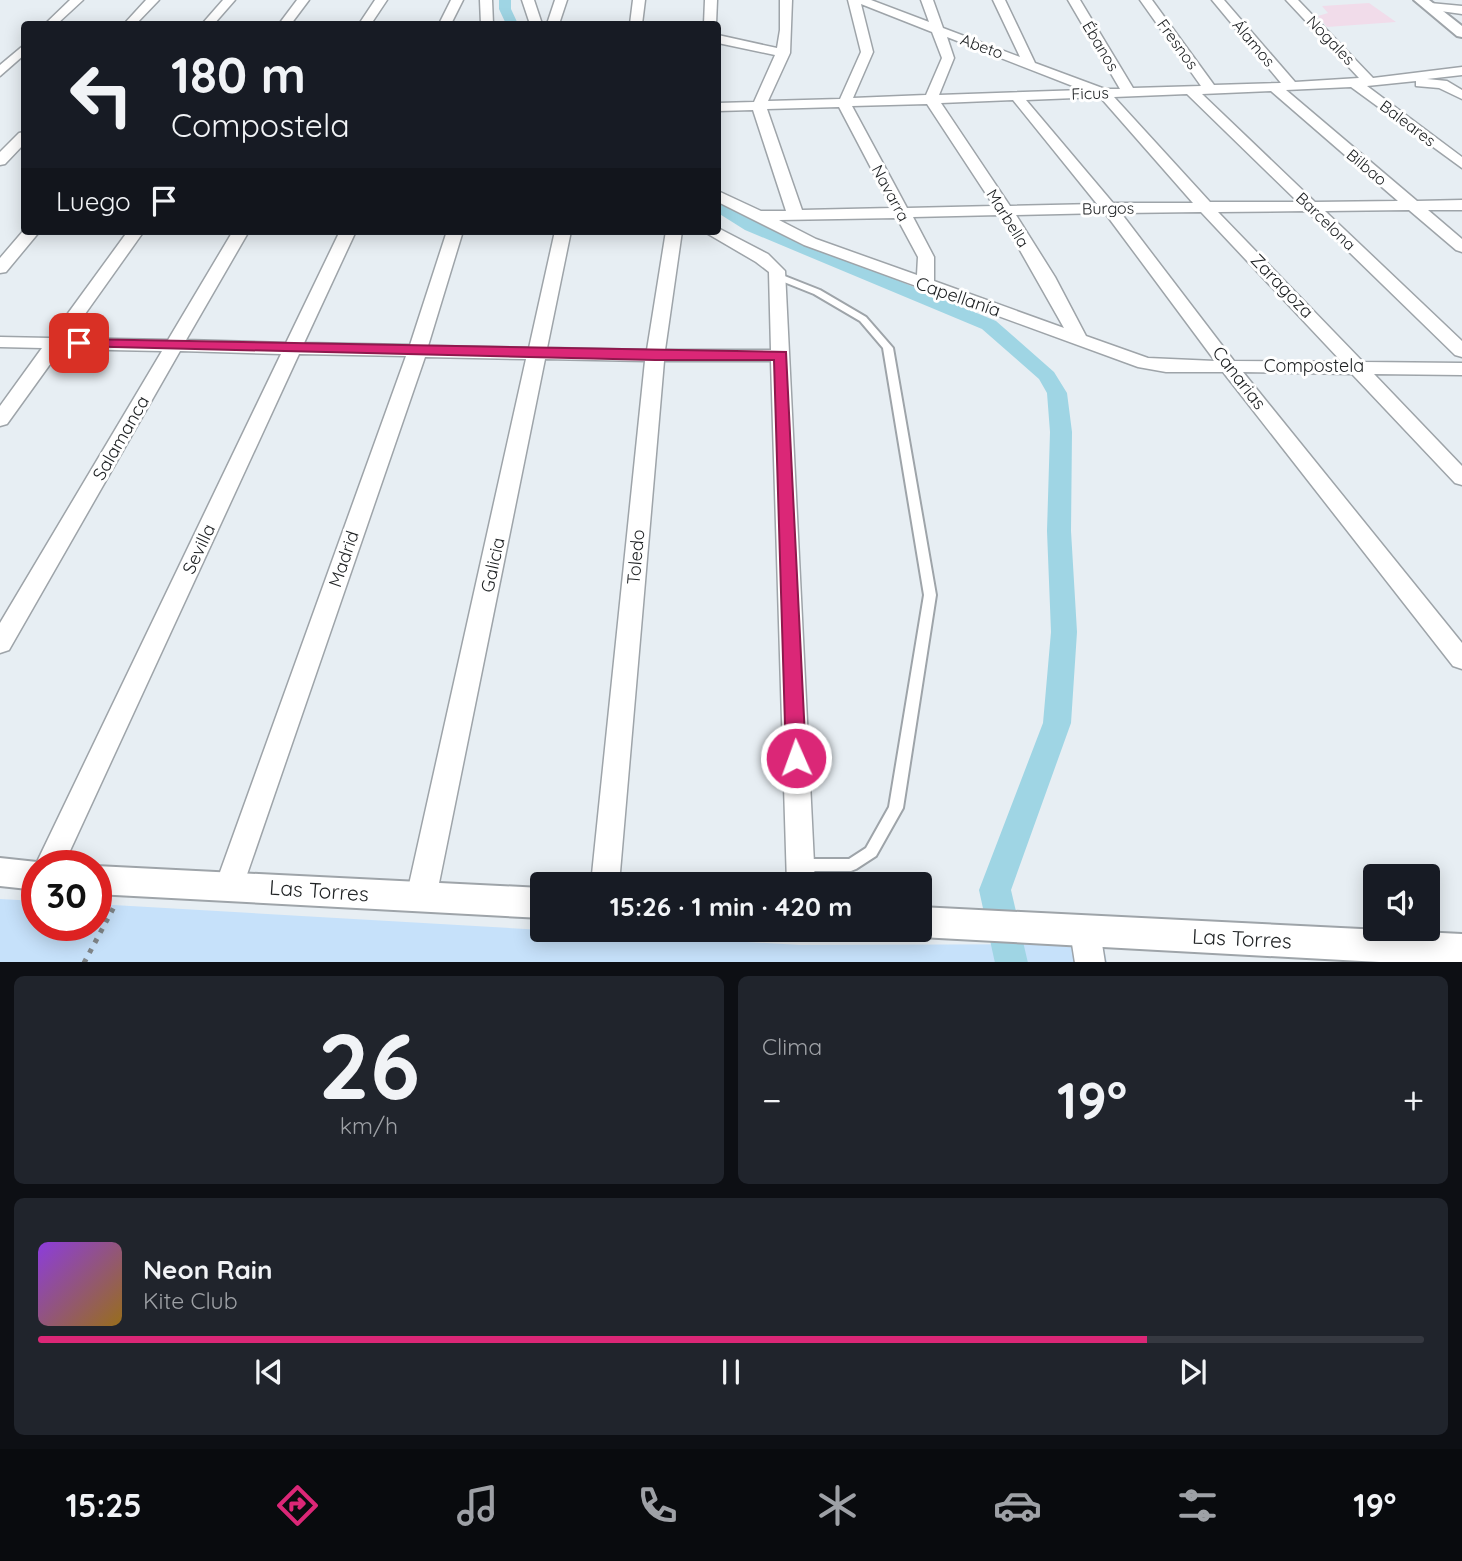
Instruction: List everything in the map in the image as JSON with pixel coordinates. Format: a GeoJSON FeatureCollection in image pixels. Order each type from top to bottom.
{"type":"FeatureCollection","features":[{"type":"Feature","properties":{"kind":"street"},"geometry":{"type":"LineString","coordinates":[[54,21],[77,0]]}},
{"type":"Feature","properties":{"kind":"street"},"geometry":{"type":"LineString","coordinates":[[133,21],[153,0]]}},
{"type":"Feature","properties":{"kind":"street"},"geometry":{"type":"LineString","coordinates":[[211,21],[229,0]]}},
{"type":"Feature","properties":{"kind":"street"},"geometry":{"type":"LineString","coordinates":[[287,21],[303,0]]}},
{"type":"Feature","properties":{"kind":"street"},"geometry":{"type":"LineString","coordinates":[[367,21],[381,0]]}},
{"type":"Feature","properties":{"kind":"street"},"geometry":{"type":"LineString","coordinates":[[446,21],[457,0]]}},
{"type":"Feature","properties":{"kind":"street"},"geometry":{"type":"LineString","coordinates":[[486,0],[487,21]]}},
{"type":"Feature","properties":{"kind":"street"},"geometry":{"type":"LineString","coordinates":[[528,0],[535,21]]}},
{"type":"Feature","properties":{"kind":"street"},"geometry":{"type":"LineString","coordinates":[[554,21],[561,0]]}},
{"type":"Feature","properties":{"kind":"street"},"geometry":{"type":"LineString","coordinates":[[636,21],[639,0]]}},
{"type":"Feature","properties":{"kind":"street"},"geometry":{"type":"LineString","coordinates":[[710,21],[711,0]]}},
{"type":"Feature","properties":{"kind":"street"},"geometry":{"type":"LineString","coordinates":[[786,0],[789,26],[784,53],[759,106],[795,214]]}},
{"type":"Feature","properties":{"kind":"street"},"geometry":{"type":"LineString","coordinates":[[844,103],[867,52],[854,0]]}},
{"type":"Feature","properties":{"kind":"street","name":"Abeto"},"geometry":{"type":"LineString","coordinates":[[860,0],[1028,62],[1103,93]]}},
{"type":"Feature","properties":{"kind":"street"},"geometry":{"type":"LineString","coordinates":[[927,0],[948,58],[931,99]]}},
{"type":"Feature","properties":{"kind":"street"},"geometry":{"type":"LineString","coordinates":[[999,0],[1028,62]]}},
{"type":"Feature","properties":{"kind":"street","name":"Ébanos"},"geometry":{"type":"LineString","coordinates":[[1074,0],[1129,92]]}},
{"type":"Feature","properties":{"kind":"street","name":"Fresnos"},"geometry":{"type":"LineString","coordinates":[[1146,0],[1210,89]]}},
{"type":"Feature","properties":{"kind":"street","name":"Álamos"},"geometry":{"type":"LineString","coordinates":[[1218,0],[1291,86]]}},
{"type":"Feature","properties":{"kind":"street","name":"Nogales"},"geometry":{"type":"LineString","coordinates":[[1292,0],[1376,81]]}},
{"type":"Feature","properties":{"kind":"street"},"geometry":{"type":"LineString","coordinates":[[1431,2],[1460,11]]}},
{"type":"Feature","properties":{"kind":"street"},"geometry":{"type":"LineString","coordinates":[[1431,2],[1462,33]]}},
{"type":"Feature","properties":{"kind":"street"},"geometry":{"type":"LineString","coordinates":[[721,41],[784,53]]}},
{"type":"Feature","properties":{"kind":"street"},"geometry":{"type":"LineString","coordinates":[[0,72],[21,52]]}},
{"type":"Feature","properties":{"kind":"street","name":"Ficus"},"geometry":{"type":"LineString","coordinates":[[721,107],[1274,87],[1376,81],[1462,71]]}},
{"type":"Feature","properties":{"kind":"street"},"geometry":{"type":"LineString","coordinates":[[1376,81],[1442,85],[1462,95]]}},
{"type":"Feature","properties":{"kind":"street","name":"Baleares"},"geometry":{"type":"LineString","coordinates":[[1353,82],[1462,164]]}},
{"type":"Feature","properties":{"kind":"street","name":"Bilbao"},"geometry":{"type":"LineString","coordinates":[[1274,87],[1462,247]]}},
{"type":"Feature","properties":{"kind":"street","name":"Barcelona"},"geometry":{"type":"LineString","coordinates":[[1190,90],[1462,351]]}},
{"type":"Feature","properties":{"kind":"street","name":"Zaragoza"},"geometry":{"type":"LineString","coordinates":[[1103,93],[1206,208],[1359,366],[1462,478]]}},
{"type":"Feature","properties":{"kind":"street","name":"Canarias"},"geometry":{"type":"LineString","coordinates":[[1016,96],[1109,208],[1228,366],[1458,650]]}},
{"type":"Feature","properties":{"kind":"street","name":"Marbella"},"geometry":{"type":"LineString","coordinates":[[931,99],[1067,313],[1079,339]]}},
{"type":"Feature","properties":{"kind":"street","name":"Navarra"},"geometry":{"type":"LineString","coordinates":[[844,103],[926,257],[925,285]]}},
{"type":"Feature","properties":{"kind":"street"},"geometry":{"type":"LineString","coordinates":[[0,136],[21,136]]}},
{"type":"Feature","properties":{"kind":"street"},"geometry":{"type":"LineString","coordinates":[[0,160],[21,139]]}},
{"type":"Feature","properties":{"kind":"street","name":"Capellanía"},"geometry":{"type":"LineString","coordinates":[[721,198],[810,242],[1134,360],[1166,366]]}},
{"type":"Feature","properties":{"kind":"street","name":"Burgos"},"geometry":{"type":"LineString","coordinates":[[754,216],[1109,208],[1462,205]]}},
{"type":"Feature","properties":{"kind":"street"},"geometry":{"type":"LineString","coordinates":[[0,268],[29,235]]}},
{"type":"Feature","properties":{"kind":"street"},"geometry":{"type":"LineString","coordinates":[[0,420],[133,235]]}},
{"type":"Feature","properties":{"kind":"street","name":"Salamanca"},"geometry":{"type":"LineString","coordinates":[[0,644],[239,235]]}},
{"type":"Feature","properties":{"kind":"street","name":"Sevilla"},"geometry":{"type":"LineString","coordinates":[[57,850],[346,235]]}},
{"type":"Feature","properties":{"kind":"street","name":"Madrid"},"geometry":{"type":"LineString","coordinates":[[229,886],[418,349],[454,235]]}},
{"type":"Feature","properties":{"kind":"street","name":"Galicia"},"geometry":{"type":"LineString","coordinates":[[421,898],[562,235]]}},
{"type":"Feature","properties":{"kind":"street","name":"Toledo"},"geometry":{"type":"LineString","coordinates":[[606,872],[655,356],[673,235]]}},
{"type":"Feature","properties":{"kind":"street"},"geometry":{"type":"LineString","coordinates":[[719,235],[762,258],[777,274],[801,872]]}},
{"type":"Feature","properties":{"kind":"street"},"geometry":{"type":"LineString","coordinates":[[0,342],[294,346],[655,356],[781,355]]}},
{"type":"Feature","properties":{"kind":"street","name":"Compostela"},"geometry":{"type":"LineString","coordinates":[[1166,366],[1462,369]]}},
{"type":"Feature","properties":{"kind":"street"},"geometry":{"type":"LineString","coordinates":[[0,872],[21,874]]}},
{"type":"Feature","properties":{"kind":"street","name":"Las Torres"},"geometry":{"type":"LineString","coordinates":[[112,881],[530,903]]}},
{"type":"Feature","properties":{"kind":"street","name":"Las Torres"},"geometry":{"type":"LineString","coordinates":[[932,922],[1023,926],[1087,947],[1462,950]]}},
{"type":"Feature","properties":{"kind":"lane"},"geometry":{"type":"LineString","coordinates":[[777,274],[817,292],[863,319],[888,348],[930,595],[896,807],[871,852],[851,865],[812,872]]}},
{"type":"Feature","properties":{"kind":"path"},"geometry":{"type":"LineString","coordinates":[[84,962],[91,941]]}},
{"type":"Feature","properties":{"kind":"shaded area"},"geometry":{"type":"Polygon","coordinates":[[[1369,3],[1396,22],[1327,27],[1318,16],[1328,13],[1322,6],[1369,3]]]}},
{"type":"Feature","properties":{"kind":"shaded area"},"geometry":{"type":"Polygon","coordinates":[[[0,899],[21,900],[21,941],[112,941],[112,905],[530,929],[530,942],[1103,944],[1107,962],[0,962],[0,899]]]}},
{"type":"Feature","properties":{"kind":"waterway"},"geometry":{"type":"LineString","coordinates":[[505,0],[505,9],[511,21]]}},
{"type":"Feature","properties":{"kind":"waterway"},"geometry":{"type":"LineString","coordinates":[[721,208],[751,226],[989,325],[1047,376],[1057,393],[1061,432],[1059,531],[1064,632],[1057,723],[995,890],[1012,962]]}},
{"type":"Feature","properties":{"kind":"route"},"geometry":{"type":"LineString","coordinates":[[79,343],[655,356],[781,355],[796,758]]}}]}
